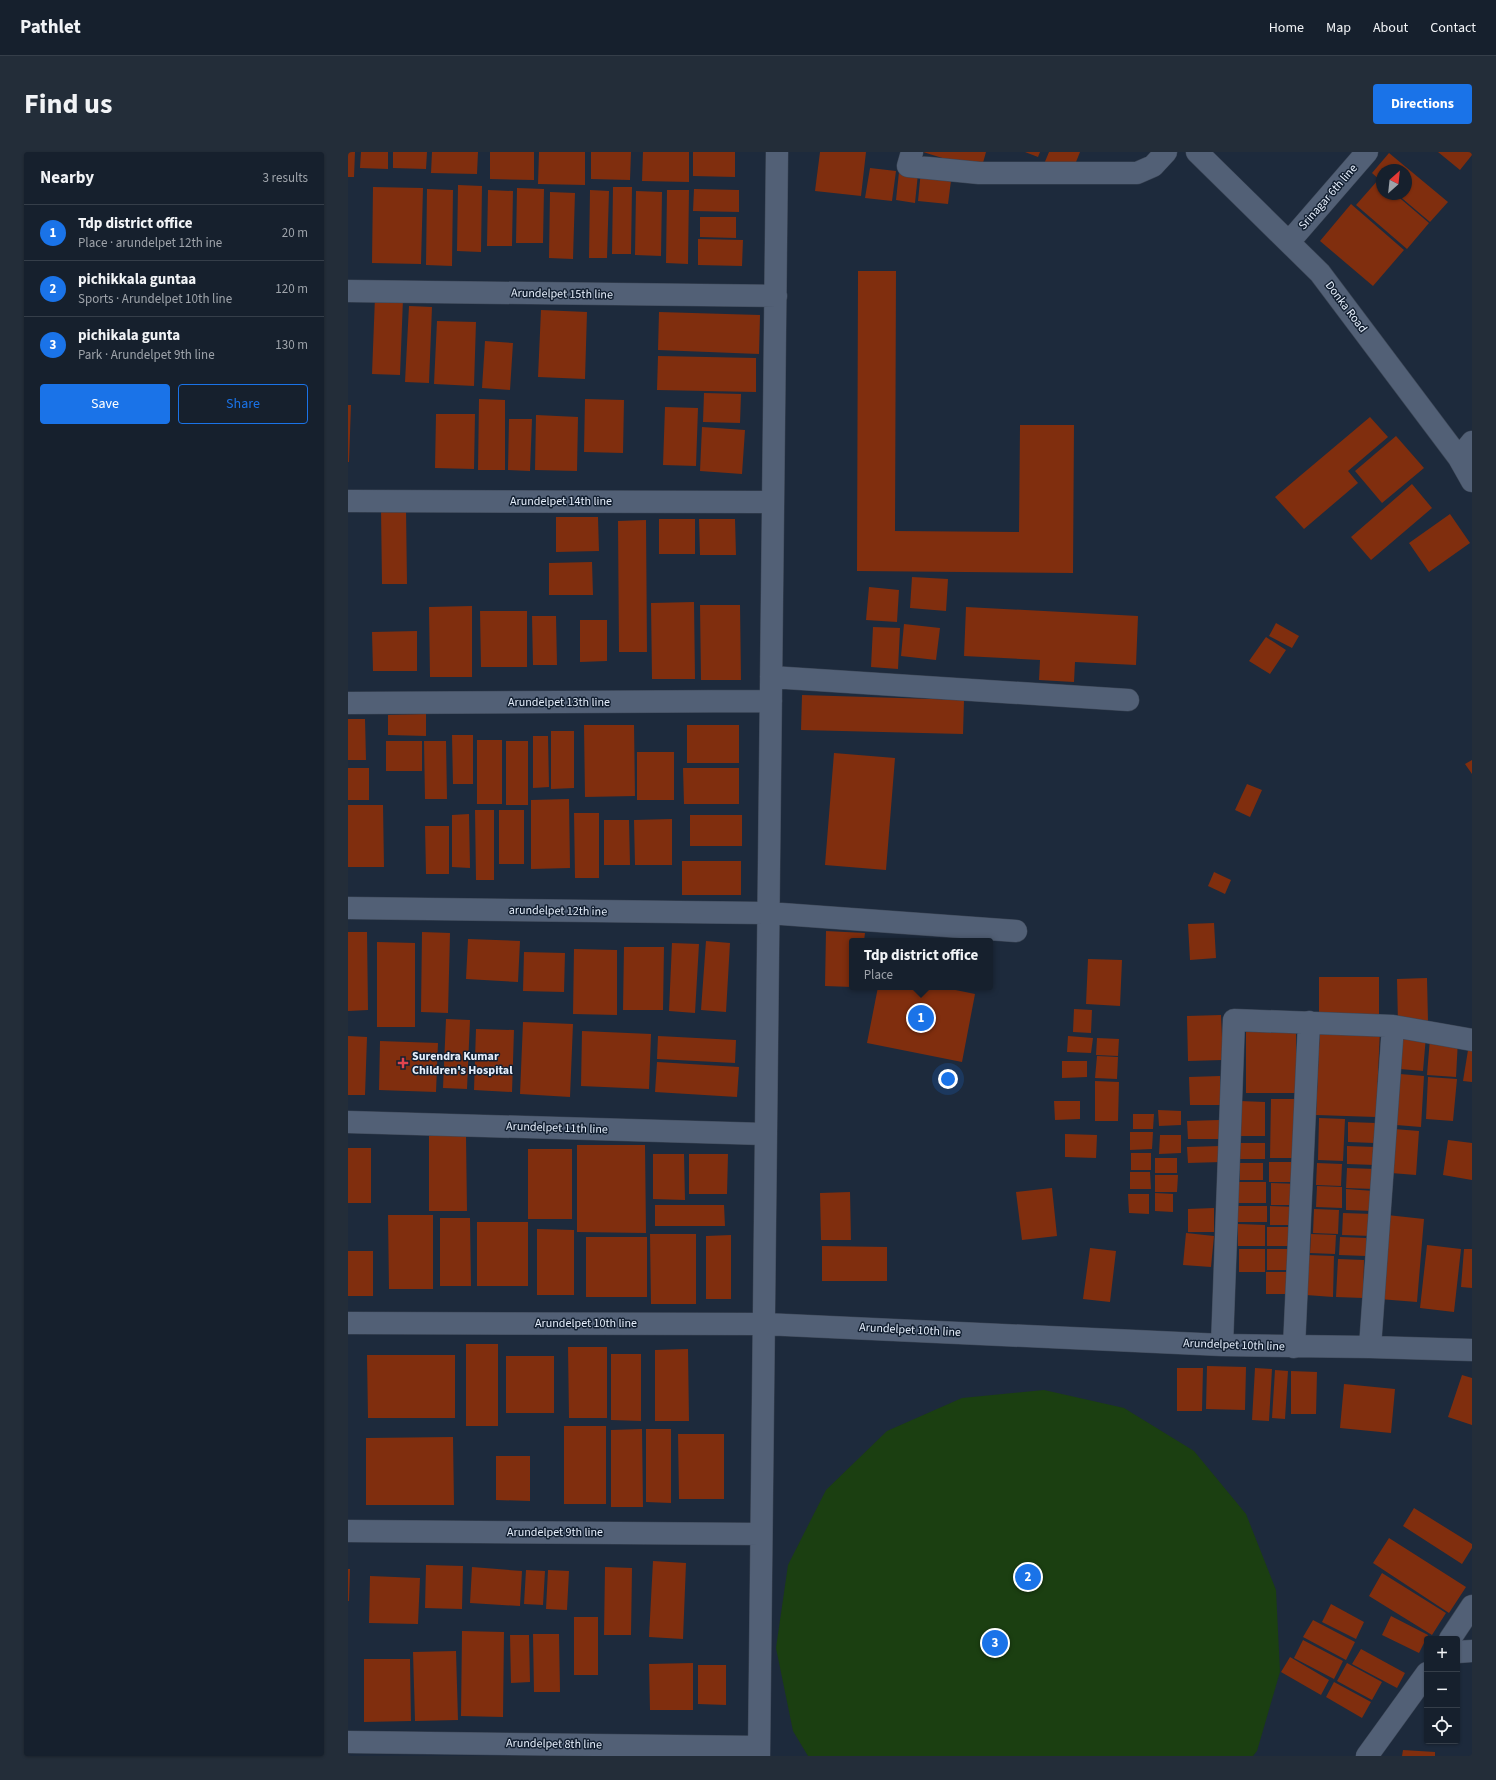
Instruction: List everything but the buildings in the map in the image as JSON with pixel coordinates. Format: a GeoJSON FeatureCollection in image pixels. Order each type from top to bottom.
{"type":"FeatureCollection","features":[{"type":"Feature","properties":{"kind":"street"},"geometry":{"type":"LineString","coordinates":[[759,1751],[777,152]]}},
{"type":"Feature","properties":{"kind":"street"},"geometry":{"type":"LineString","coordinates":[[912,152],[908,166],[979,173],[1137,173],[1153,166],[1166,152]]}},
{"type":"Feature","properties":{"kind":"street","name":"Donka Road"},"geometry":{"type":"LineString","coordinates":[[1197,152],[1320,273],[1465,450],[1472,481]]}},
{"type":"Feature","properties":{"kind":"street","name":"Srinagar 6th line"},"geometry":{"type":"LineString","coordinates":[[1289,242],[1367,152]]}},
{"type":"Feature","properties":{"kind":"street","name":"Arundelpet 15th line"},"geometry":{"type":"LineString","coordinates":[[348,292],[776,296]]}},
{"type":"Feature","properties":{"kind":"street","name":"Arundelpet 14th line"},"geometry":{"type":"LineString","coordinates":[[348,501],[774,502]]}},
{"type":"Feature","properties":{"kind":"street"},"geometry":{"type":"LineString","coordinates":[[771,677],[1128,700]]}},
{"type":"Feature","properties":{"kind":"street","name":"Arundelpet 13th line"},"geometry":{"type":"LineString","coordinates":[[348,703],[771,701]]}},
{"type":"Feature","properties":{"kind":"street","name":"arundelpet 12th ine"},"geometry":{"type":"LineString","coordinates":[[348,908],[768,913],[1016,931]]}},
{"type":"Feature","properties":{"kind":"street"},"geometry":{"type":"LineString","coordinates":[[1222,1345],[1234,1020],[1393,1026],[1472,1040]]}},
{"type":"Feature","properties":{"kind":"street"},"geometry":{"type":"LineString","coordinates":[[1294,1347],[1309,1022]]}},
{"type":"Feature","properties":{"kind":"street"},"geometry":{"type":"LineString","coordinates":[[1370,1346],[1393,1026]]}},
{"type":"Feature","properties":{"kind":"street","name":"Arundelpet 11th line"},"geometry":{"type":"LineString","coordinates":[[348,1122],[766,1134]]}},
{"type":"Feature","properties":{"kind":"street","name":"Arundelpet 10th line"},"geometry":{"type":"LineString","coordinates":[[348,1323],[764,1324],[1222,1345],[1294,1347],[1370,1346],[1472,1350]]}},
{"type":"Feature","properties":{"kind":"street","name":"Arundelpet 9th line"},"geometry":{"type":"LineString","coordinates":[[348,1531],[762,1534]]}},
{"type":"Feature","properties":{"kind":"street"},"geometry":{"type":"LineString","coordinates":[[1452,1636],[1472,1606]]}},
{"type":"Feature","properties":{"kind":"street"},"geometry":{"type":"LineString","coordinates":[[1460,1652],[1472,1652]]}},
{"type":"Feature","properties":{"kind":"street"},"geometry":{"type":"LineString","coordinates":[[1367,1756],[1424,1677]]}},
{"type":"Feature","properties":{"kind":"street","name":"Arundelpet 8th line"},"geometry":{"type":"LineString","coordinates":[[348,1742],[759,1751]]}},
{"type":"Feature","properties":{"kind":"green space"},"geometry":{"type":"Polygon","coordinates":[[[1044,1390],[1124,1408],[1194,1451],[1246,1514],[1276,1590],[1280,1672],[1257,1751],[1253,1756],[808,1756],[793,1731],[776,1648],[788,1565],[826,1490],[887,1431],[962,1398],[1044,1390]]]}},
{"type":"Feature","properties":{"kind":"place","name":"Tdp district office"},"geometry":{"type":"Point","coordinates":[921,1018]}},
{"type":"Feature","properties":{"kind":"place","name":"Surendra Kumar Children's Hospital"},"geometry":{"type":"Point","coordinates":[403,1063]}},
{"type":"Feature","properties":{"kind":"place","name":"pichikkala guntaa"},"geometry":{"type":"Point","coordinates":[1028,1577]}},
{"type":"Feature","properties":{"kind":"place","name":"pichikala gunta"},"geometry":{"type":"Point","coordinates":[995,1643]}}]}
